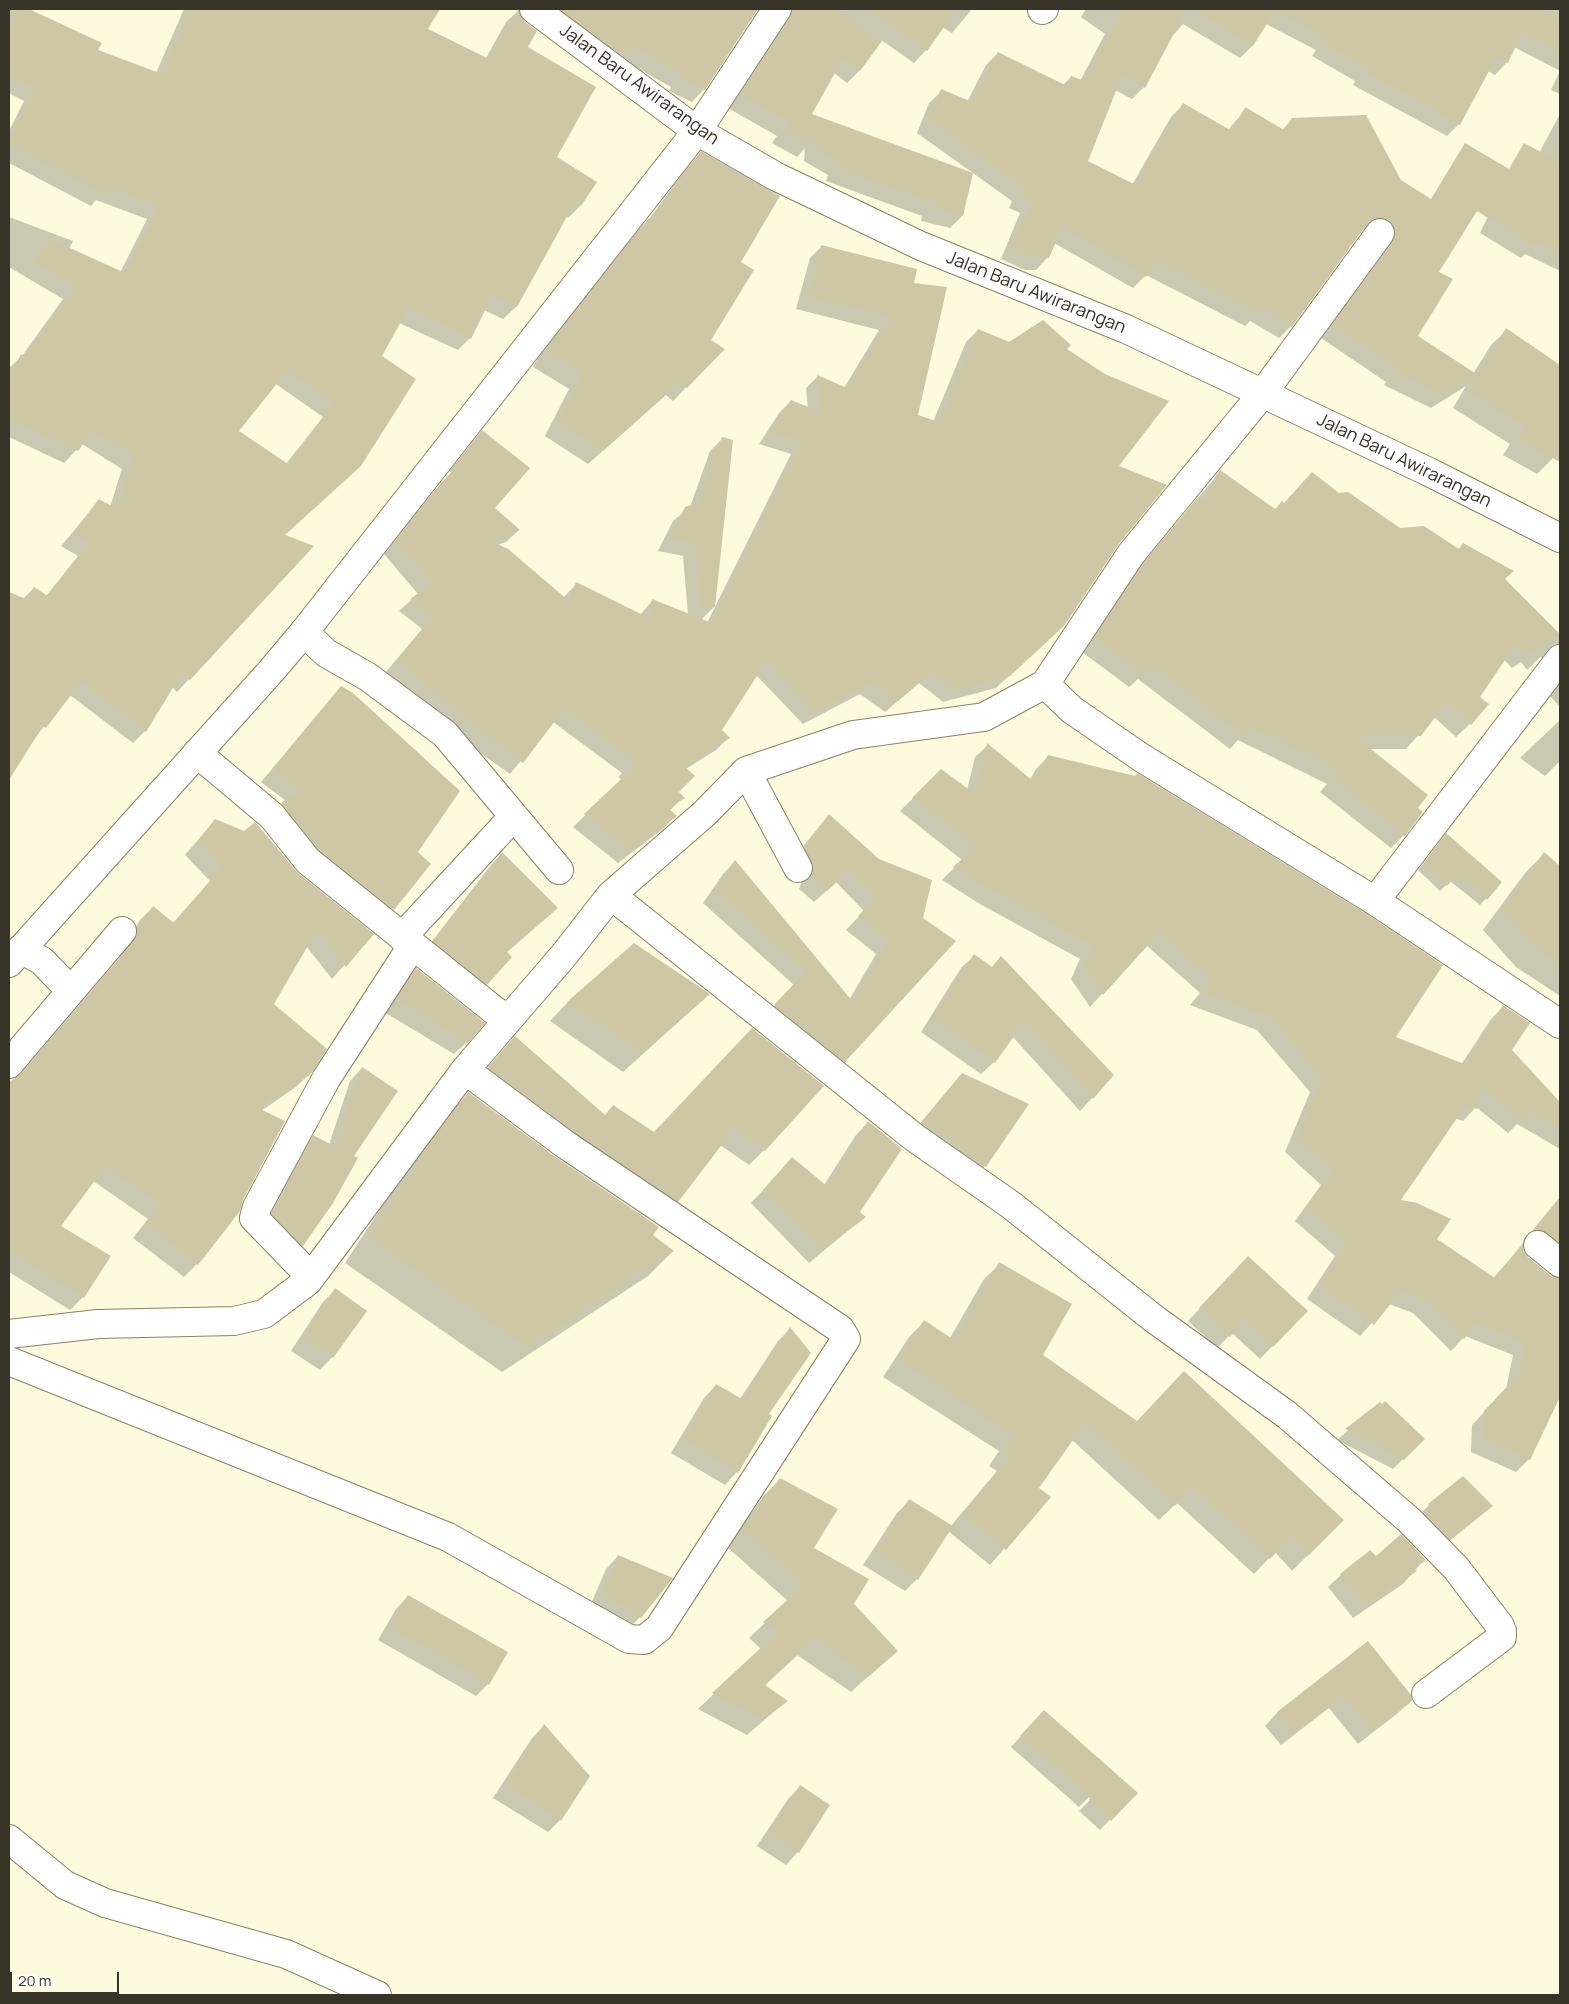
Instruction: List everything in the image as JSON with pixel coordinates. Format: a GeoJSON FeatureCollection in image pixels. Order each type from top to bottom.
{"type":"FeatureCollection","features":[{"type":"Feature","properties":{"kind":"street","name":"Jalan Baru Awirarangan"},"geometry":{"type":"LineString","coordinates":[[534,9],[697,131],[775,176],[921,246],[1126,328],[1560,538]]}},
{"type":"Feature","properties":{"kind":"street"},"geometry":{"type":"LineString","coordinates":[[15,1044],[40,968],[201,756],[304,632],[697,131],[777,9]]}},
{"type":"Feature","properties":{"kind":"street"},"geometry":{"type":"LineString","coordinates":[[9,1334],[98,1324],[234,1321],[264,1314],[311,1277],[465,1070],[611,895],[705,813],[746,771],[853,736],[984,717],[1045,684],[1131,554],[1263,393],[1380,233]]}},
{"type":"Feature","properties":{"kind":"street"},"geometry":{"type":"LineString","coordinates":[[304,632],[326,653],[368,677],[445,734],[559,870]]}},
{"type":"Feature","properties":{"kind":"street"},"geometry":{"type":"LineString","coordinates":[[1375,901],[1560,659]]}},
{"type":"Feature","properties":{"kind":"street"},"geometry":{"type":"LineString","coordinates":[[1045,684],[1072,710],[1142,758],[1375,901],[1560,1024]]}},
{"type":"Feature","properties":{"kind":"street"},"geometry":{"type":"LineString","coordinates":[[201,756],[272,816],[308,861],[495,1011],[510,1018]]}},
{"type":"Feature","properties":{"kind":"street"},"geometry":{"type":"LineString","coordinates":[[746,771],[798,868]]}},
{"type":"Feature","properties":{"kind":"street"},"geometry":{"type":"LineString","coordinates":[[311,1277],[254,1218],[257,1207],[326,1080],[407,942],[514,816]]}},
{"type":"Feature","properties":{"kind":"street"},"geometry":{"type":"LineString","coordinates":[[611,895],[915,1138],[1011,1205],[1153,1318],[1287,1415],[1409,1520],[1456,1568],[1502,1631],[1502,1637],[1426,1694]]}},
{"type":"Feature","properties":{"kind":"street"},"geometry":{"type":"LineString","coordinates":[[40,968],[122,931]]}},
{"type":"Feature","properties":{"kind":"street"},"geometry":{"type":"LineString","coordinates":[[9,1361],[448,1537],[629,1639],[644,1640],[659,1628],[846,1339],[840,1329],[566,1145],[465,1070]]}},
{"type":"Feature","properties":{"kind":"street"},"geometry":{"type":"LineString","coordinates":[[1538,1246],[1560,1263]]}},
{"type":"Feature","properties":{"kind":"street"},"geometry":{"type":"LineString","coordinates":[[9,1839],[65,1886],[105,1904],[286,1954],[377,1995]]}},
{"type":"Feature","properties":{"kind":"building"},"geometry":{"type":"Polygon","coordinates":[[[20,9],[29,9],[102,43],[98,50],[162,74],[190,9],[440,9],[428,29],[489,59],[519,9],[524,21],[537,31],[528,47],[596,87],[557,157],[597,182],[581,206],[575,202],[517,307],[492,296],[471,339],[408,309],[382,356],[416,379],[361,466],[285,535],[314,546],[190,680],[182,673],[146,732],[81,682],[46,728],[43,726],[9,780],[9,592],[26,599],[34,587],[48,596],[89,543],[72,534],[99,499],[117,509],[134,456],[93,431],[78,451],[9,420],[9,377],[21,354],[24,356],[75,287],[33,262],[48,238],[125,273],[159,207],[108,187],[104,194],[9,145],[9,139],[36,89],[9,75],[9,30],[20,9]],[[287,371],[239,431],[288,464],[334,404],[287,371]]]}},
{"type":"Feature","properties":{"kind":"building"},"geometry":{"type":"Polygon","coordinates":[[[560,9],[758,9],[705,90],[681,79],[682,75],[633,47],[628,54],[609,46],[560,9]]]}},
{"type":"Feature","properties":{"kind":"building"},"geometry":{"type":"Polygon","coordinates":[[[792,9],[838,9],[882,41],[860,71],[843,59],[812,114],[973,173],[963,216],[932,209],[934,203],[838,169],[840,163],[816,149],[817,133],[810,146],[784,131],[789,123],[739,95],[790,18],[792,9]]]}},
{"type":"Feature","properties":{"kind":"building"},"geometry":{"type":"Polygon","coordinates":[[[866,9],[957,9],[927,51],[866,9]]]}},
{"type":"Feature","properties":{"kind":"building"},"geometry":{"type":"Polygon","coordinates":[[[1123,9],[1187,9],[1145,88],[1122,76],[1088,161],[1136,185],[1183,103],[1232,131],[1245,107],[1284,130],[1292,118],[1366,115],[1401,180],[1431,199],[1465,143],[1509,169],[1524,143],[1560,162],[1560,253],[1537,242],[1534,247],[1477,211],[1439,272],[1453,279],[1418,336],[1478,375],[1444,396],[1395,372],[1397,369],[1332,325],[1393,242],[1396,234],[1394,226],[1390,221],[1382,218],[1374,219],[1367,224],[1292,327],[1261,308],[1258,315],[1155,261],[1146,277],[1062,228],[1049,258],[1037,258],[1012,247],[1031,201],[1020,196],[1024,189],[928,120],[941,89],[972,102],[998,52],[1067,86],[1071,76],[1085,81],[1123,9]]]}},
{"type":"Feature","properties":{"kind":"building"},"geometry":{"type":"Polygon","coordinates":[[[1191,9],[1540,9],[1560,19],[1560,53],[1522,33],[1508,63],[1496,58],[1460,125],[1365,72],[1367,68],[1323,44],[1327,38],[1275,11],[1253,46],[1191,9]]]}},
{"type":"Feature","properties":{"kind":"building"},"geometry":{"type":"Polygon","coordinates":[[[701,151],[780,196],[741,262],[754,270],[711,340],[725,349],[687,388],[680,382],[603,451],[557,422],[582,375],[546,353],[554,339],[649,218],[653,220],[672,188],[701,151]]]}},
{"type":"Feature","properties":{"kind":"building"},"geometry":{"type":"Polygon","coordinates":[[[821,245],[917,269],[914,283],[947,287],[918,415],[939,422],[978,329],[1009,342],[1043,320],[1071,345],[1067,349],[1105,374],[1169,401],[1119,466],[1167,485],[1118,545],[1064,626],[1010,676],[955,691],[932,672],[898,701],[873,683],[815,713],[766,662],[722,730],[730,738],[685,767],[695,776],[679,792],[685,798],[668,808],[677,816],[630,852],[584,814],[633,768],[629,764],[633,761],[564,709],[523,763],[491,740],[396,661],[433,617],[410,599],[431,584],[395,541],[442,482],[463,460],[460,458],[482,430],[530,468],[495,508],[520,530],[489,540],[508,549],[568,600],[576,582],[649,618],[652,599],[712,623],[802,442],[769,432],[791,400],[821,412],[817,375],[847,388],[890,318],[808,297],[821,245]]]}},
{"type":"Feature","properties":{"kind":"building"},"geometry":{"type":"Polygon","coordinates":[[[1506,328],[1560,365],[1560,462],[1518,439],[1525,427],[1468,392],[1506,328]]]}},
{"type":"Feature","properties":{"kind":"building"},"geometry":{"type":"Polygon","coordinates":[[[722,437],[733,440],[715,607],[700,607],[695,544],[669,539],[685,507],[699,502],[722,437]]]}},
{"type":"Feature","properties":{"kind":"building"},"geometry":{"type":"Polygon","coordinates":[[[1220,470],[1275,509],[1282,501],[1284,503],[1312,472],[1339,493],[1348,492],[1400,528],[1424,526],[1459,549],[1463,543],[1514,571],[1505,579],[1560,634],[1526,655],[1515,645],[1480,697],[1489,704],[1471,725],[1446,703],[1421,736],[1355,736],[1428,795],[1418,808],[1423,812],[1405,836],[1333,778],[1339,770],[1250,727],[1244,736],[1151,666],[1143,675],[1094,638],[1144,563],[1198,497],[1206,500],[1216,475],[1220,470]]]}},
{"type":"Feature","properties":{"kind":"building"},"geometry":{"type":"Polygon","coordinates":[[[341,686],[353,693],[460,791],[418,852],[431,864],[394,910],[319,850],[281,803],[300,790],[272,769],[341,686]]]}},
{"type":"Feature","properties":{"kind":"building"},"geometry":{"type":"Polygon","coordinates":[[[987,743],[1033,781],[1048,755],[1135,776],[1137,773],[1367,914],[1443,965],[1396,1037],[1464,1064],[1503,1005],[1530,1023],[1512,1050],[1560,1102],[1560,1130],[1528,1111],[1521,1121],[1483,1090],[1477,1109],[1466,1105],[1401,1200],[1417,1203],[1451,1219],[1437,1239],[1495,1278],[1523,1243],[1524,1251],[1528,1257],[1550,1275],[1560,1278],[1560,1397],[1530,1460],[1483,1439],[1484,1411],[1518,1375],[1525,1343],[1476,1323],[1464,1339],[1426,1301],[1401,1291],[1374,1325],[1319,1286],[1347,1243],[1306,1208],[1332,1171],[1297,1139],[1322,1079],[1270,1018],[1202,993],[1212,980],[1159,933],[1103,995],[1083,966],[1092,946],[992,891],[953,867],[975,848],[912,798],[941,769],[975,794],[987,743]]]}},
{"type":"Feature","properties":{"kind":"building"},"geometry":{"type":"Polygon","coordinates":[[[829,814],[879,859],[932,880],[923,918],[956,941],[845,1062],[774,1005],[805,972],[715,890],[735,860],[853,1002],[887,942],[858,916],[875,898],[849,871],[827,891],[811,877],[814,868],[804,846],[829,814]]]}},
{"type":"Feature","properties":{"kind":"building"},"geometry":{"type":"Polygon","coordinates":[[[215,819],[244,831],[255,822],[298,873],[374,934],[346,967],[317,930],[274,1004],[327,1049],[311,1074],[260,1109],[285,1121],[243,1200],[240,1211],[198,1265],[145,1224],[160,1205],[105,1167],[61,1226],[111,1256],[84,1298],[9,1252],[9,1082],[21,1074],[134,941],[137,930],[153,906],[174,923],[222,867],[198,841],[215,819]]]}},
{"type":"Feature","properties":{"kind":"building"},"geometry":{"type":"Polygon","coordinates":[[[1446,833],[1502,882],[1487,900],[1456,876],[1447,886],[1423,864],[1446,833]]]}},
{"type":"Feature","properties":{"kind":"building"},"geometry":{"type":"Polygon","coordinates":[[[502,852],[558,908],[507,952],[512,957],[487,985],[433,942],[502,852]]]}},
{"type":"Feature","properties":{"kind":"building"},"geometry":{"type":"Polygon","coordinates":[[[1544,852],[1560,866],[1560,965],[1535,948],[1501,911],[1544,852]]]}},
{"type":"Feature","properties":{"kind":"building"},"geometry":{"type":"Polygon","coordinates":[[[634,943],[710,994],[642,1054],[567,1002],[634,943]]]}},
{"type":"Feature","properties":{"kind":"building"},"geometry":{"type":"Polygon","coordinates":[[[974,954],[992,967],[1001,956],[1114,1075],[1093,1099],[1024,1022],[995,1063],[932,1019],[974,954]]]}},
{"type":"Feature","properties":{"kind":"building"},"geometry":{"type":"Polygon","coordinates":[[[416,968],[485,1023],[468,1043],[396,1000],[416,968]]]}},
{"type":"Feature","properties":{"kind":"building"},"geometry":{"type":"Polygon","coordinates":[[[752,1028],[824,1086],[765,1151],[734,1129],[678,1202],[575,1132],[488,1067],[515,1036],[605,1115],[613,1105],[654,1132],[752,1028]]]}},
{"type":"Feature","properties":{"kind":"building"},"geometry":{"type":"Polygon","coordinates":[[[362,1067],[398,1091],[354,1156],[358,1158],[333,1203],[303,1246],[272,1213],[313,1135],[336,1147],[362,1067]]]}},
{"type":"Feature","properties":{"kind":"building"},"geometry":{"type":"Polygon","coordinates":[[[962,1073],[1029,1104],[986,1167],[922,1121],[962,1073]]]}},
{"type":"Feature","properties":{"kind":"building"},"geometry":{"type":"Polygon","coordinates":[[[468,1092],[557,1158],[659,1227],[653,1235],[674,1251],[527,1348],[368,1238],[435,1136],[468,1092]]]}},
{"type":"Feature","properties":{"kind":"building"},"geometry":{"type":"Polygon","coordinates":[[[868,1121],[902,1149],[860,1212],[866,1217],[822,1251],[763,1190],[792,1157],[827,1186],[868,1121]]]}},
{"type":"Feature","properties":{"kind":"building"},"geometry":{"type":"Polygon","coordinates":[[[1560,1197],[1560,1243],[1547,1233],[1533,1230],[1560,1197]]]}},
{"type":"Feature","properties":{"kind":"building"},"geometry":{"type":"Polygon","coordinates":[[[1248,1256],[1308,1311],[1273,1347],[1245,1321],[1230,1337],[1199,1308],[1248,1256]]]}},
{"type":"Feature","properties":{"kind":"building"},"geometry":{"type":"Polygon","coordinates":[[[999,1262],[1072,1304],[1043,1355],[1137,1421],[1184,1371],[1344,1520],[1308,1556],[1291,1537],[1270,1559],[1192,1488],[1175,1506],[1085,1423],[1039,1488],[1051,1497],[1006,1550],[962,1515],[1011,1455],[1003,1450],[1013,1436],[898,1361],[924,1320],[954,1340],[999,1262]]]}},
{"type":"Feature","properties":{"kind":"building"},"geometry":{"type":"Polygon","coordinates":[[[335,1288],[367,1311],[333,1358],[302,1338],[335,1288]]]}},
{"type":"Feature","properties":{"kind":"building"},"geometry":{"type":"Polygon","coordinates":[[[790,1327],[811,1353],[769,1414],[772,1416],[738,1473],[683,1440],[716,1384],[742,1399],[790,1327]]]}},
{"type":"Feature","properties":{"kind":"building"},"geometry":{"type":"Polygon","coordinates":[[[1385,1401],[1425,1439],[1404,1460],[1345,1429],[1380,1402],[1382,1404],[1385,1401]]]}},
{"type":"Feature","properties":{"kind":"building"},"geometry":{"type":"Polygon","coordinates":[[[1463,1476],[1493,1506],[1450,1540],[1425,1514],[1431,1508],[1428,1504],[1463,1476]]]}},
{"type":"Feature","properties":{"kind":"building"},"geometry":{"type":"Polygon","coordinates":[[[780,1478],[838,1509],[814,1548],[869,1579],[854,1604],[898,1651],[868,1677],[814,1640],[765,1685],[788,1701],[763,1720],[712,1693],[777,1633],[763,1622],[804,1585],[742,1530],[780,1478]]]}},
{"type":"Feature","properties":{"kind":"building"},"geometry":{"type":"Polygon","coordinates":[[[909,1499],[953,1526],[918,1580],[875,1552],[909,1499]]]}},
{"type":"Feature","properties":{"kind":"building"},"geometry":{"type":"Polygon","coordinates":[[[1401,1534],[1426,1560],[1414,1569],[1417,1571],[1366,1606],[1340,1574],[1370,1550],[1376,1556],[1401,1534]]]}},
{"type":"Feature","properties":{"kind":"building"},"geometry":{"type":"Polygon","coordinates":[[[618,1555],[673,1578],[641,1618],[602,1594],[618,1555]]]}},
{"type":"Feature","properties":{"kind":"building"},"geometry":{"type":"Polygon","coordinates":[[[408,1595],[508,1652],[489,1685],[389,1627],[408,1595]]]}},
{"type":"Feature","properties":{"kind":"building"},"geometry":{"type":"Polygon","coordinates":[[[1368,1641],[1411,1695],[1412,1701],[1371,1733],[1342,1696],[1294,1734],[1277,1712],[1368,1641]]]}},
{"type":"Feature","properties":{"kind":"building"},"geometry":{"type":"Polygon","coordinates":[[[1044,1710],[1138,1793],[1111,1821],[1089,1800],[1090,1798],[1020,1736],[1044,1710]]]}},
{"type":"Feature","properties":{"kind":"building"},"geometry":{"type":"Polygon","coordinates":[[[544,1724],[590,1776],[561,1821],[505,1785],[544,1724]]]}},
{"type":"Feature","properties":{"kind":"building"},"geometry":{"type":"Polygon","coordinates":[[[800,1785],[830,1805],[799,1853],[768,1833],[800,1785]]]}}]}
